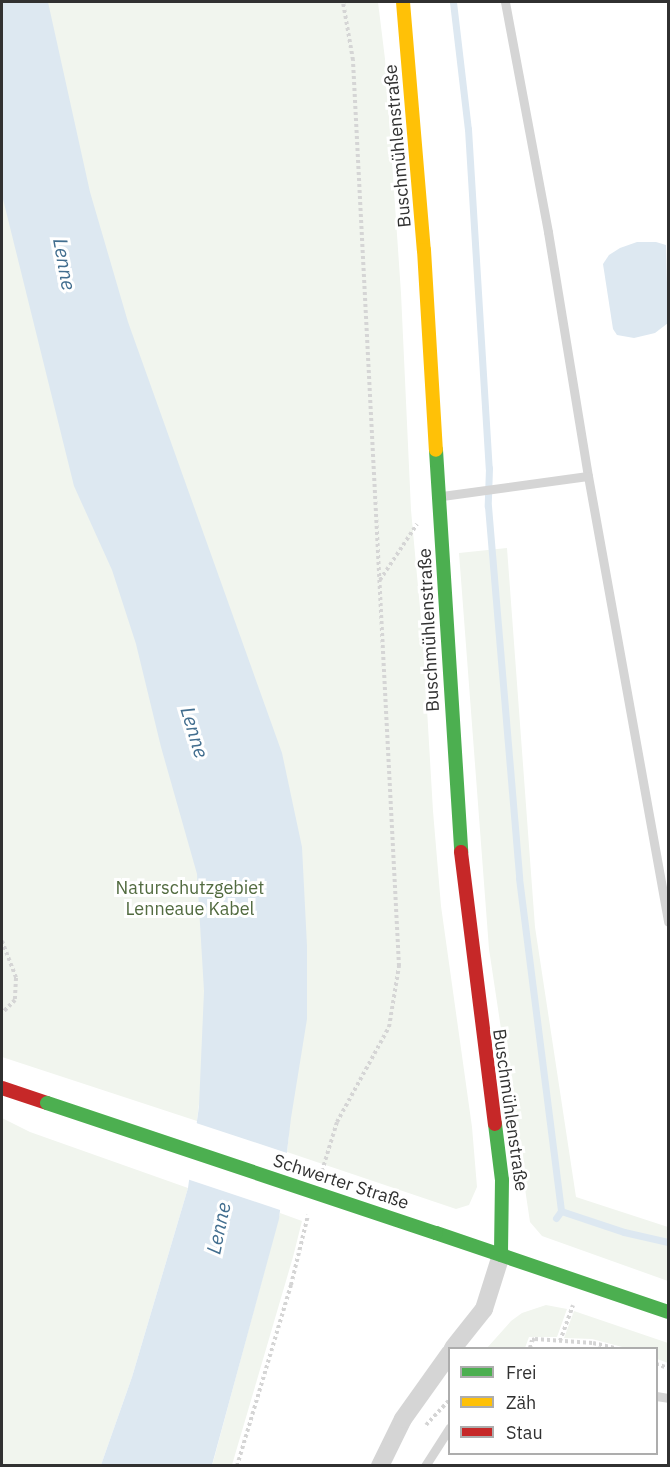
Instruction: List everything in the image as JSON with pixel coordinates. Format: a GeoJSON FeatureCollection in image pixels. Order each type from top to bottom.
{"type":"FeatureCollection","features":[{"type":"Feature","properties":{"kind":"street","name":"Buschmühlenstraße"},"geometry":{"type":"LineString","coordinates":[[403,2],[416,142],[440,496],[462,877],[502,1180],[501,1255]]}},
{"type":"Feature","properties":{"kind":"street","name":"Schwerter Straße"},"geometry":{"type":"LineString","coordinates":[[2,1088],[669,1312]]}},
{"type":"Feature","properties":{"kind":"street"},"geometry":{"type":"LineString","coordinates":[[454,1347],[484,1310],[501,1255]]}},
{"type":"Feature","properties":{"kind":"street"},"geometry":{"type":"LineString","coordinates":[[380,1466],[403,1419],[448,1356]]}},
{"type":"Feature","properties":{"kind":"lane"},"geometry":{"type":"LineString","coordinates":[[505,2],[548,232],[588,476],[669,922]]}},
{"type":"Feature","properties":{"kind":"lane"},"geometry":{"type":"LineString","coordinates":[[440,496],[588,476]]}},
{"type":"Feature","properties":{"kind":"lane"},"geometry":{"type":"LineString","coordinates":[[425,1466],[448,1430]]}},
{"type":"Feature","properties":{"kind":"path"},"geometry":{"type":"LineString","coordinates":[[319,1181],[337,1122],[389,1027],[396,995],[399,943],[353,60],[343,2]]}},
{"type":"Feature","properties":{"kind":"path"},"geometry":{"type":"LineString","coordinates":[[380,580],[416,524],[440,517]]}},
{"type":"Feature","properties":{"kind":"path"},"geometry":{"type":"LineString","coordinates":[[2,941],[16,978],[15,1000],[2,1013]]}},
{"type":"Feature","properties":{"kind":"path"},"geometry":{"type":"LineString","coordinates":[[237,1466],[291,1286],[310,1210]]}},
{"type":"Feature","properties":{"kind":"path"},"geometry":{"type":"LineString","coordinates":[[560,1341],[571,1310]]}},
{"type":"Feature","properties":{"kind":"path"},"geometry":{"type":"LineString","coordinates":[[530,1347],[532,1340],[535,1339],[597,1343],[611,1347]]}},
{"type":"Feature","properties":{"kind":"path"},"geometry":{"type":"LineString","coordinates":[[421,1431],[448,1401]]}},
{"type":"Feature","properties":{"kind":"green space","name":"Naturschutzgebiet Lenneaue Kabel"},"geometry":{"type":"Polygon","coordinates":[[[2,2],[378,2],[385,59],[401,293],[411,510],[423,641],[433,811],[441,906],[472,1127],[477,1187],[469,1205],[456,1209],[287,1152],[289,1134],[199,1104],[197,1121],[2,1057],[2,2]]]}},
{"type":"Feature","properties":{"kind":"green space"},"geometry":{"type":"Polygon","coordinates":[[[507,548],[535,927],[576,1197],[668,1227],[668,1281],[542,1236],[530,1222],[489,949],[459,553],[507,548]]]}},
{"type":"Feature","properties":{"kind":"green space"},"geometry":{"type":"Polygon","coordinates":[[[2,1118],[30,1132],[188,1188],[132,1377],[101,1465],[2,1466],[2,1118]]]}},
{"type":"Feature","properties":{"kind":"green space"},"geometry":{"type":"Polygon","coordinates":[[[280,1213],[302,1221],[293,1257],[232,1465],[212,1466],[280,1213]]]}},
{"type":"Feature","properties":{"kind":"green space"},"geometry":{"type":"Polygon","coordinates":[[[546,1305],[567,1309],[557,1337],[529,1337],[525,1347],[488,1347],[511,1321],[522,1313],[546,1305]]]}},
{"type":"Feature","properties":{"kind":"green space"},"geometry":{"type":"Polygon","coordinates":[[[574,1311],[668,1343],[668,1363],[658,1359],[658,1347],[622,1347],[592,1339],[564,1338],[574,1311]]]}},
{"type":"Feature","properties":{"kind":"water","name":"Lenne"},"geometry":{"type":"Polygon","coordinates":[[[2,2],[48,2],[90,192],[128,322],[282,753],[302,847],[307,946],[307,1019],[291,1118],[279,1219],[212,1465],[101,1465],[132,1377],[188,1188],[199,1106],[204,991],[197,874],[161,747],[136,644],[112,570],[74,486],[2,195],[2,2]]]}},
{"type":"Feature","properties":{"kind":"water"},"geometry":{"type":"Polygon","coordinates":[[[637,242],[656,242],[666,245],[668,323],[655,333],[634,338],[617,335],[613,329],[603,264],[609,255],[637,242]]]}},
{"type":"Feature","properties":{"kind":"pier"},"geometry":{"type":"Polygon","coordinates":[[[193,1122],[290,1154],[283,1211],[187,1179],[193,1122]]]}},
{"type":"Feature","properties":{"kind":"waterway"},"geometry":{"type":"LineString","coordinates":[[453,2],[468,129],[489,468],[488,506],[519,878],[561,1211]]}},
{"type":"Feature","properties":{"kind":"waterway"},"geometry":{"type":"LineString","coordinates":[[556,1218],[561,1211],[624,1232],[668,1242]]}},
{"type":"Feature","properties":{"kind":"traffic: fast"},"geometry":{"type":"LineString","coordinates":[[436,450],[461,852]]}},
{"type":"Feature","properties":{"kind":"traffic: fast"},"geometry":{"type":"LineString","coordinates":[[47,1103],[436,1233]]}},
{"type":"Feature","properties":{"kind":"traffic: fast"},"geometry":{"type":"LineString","coordinates":[[495,1124],[502,1180],[501,1255]]}},
{"type":"Feature","properties":{"kind":"traffic: fast"},"geometry":{"type":"LineString","coordinates":[[436,1233],[668,1312]]}},
{"type":"Feature","properties":{"kind":"traffic: slow"},"geometry":{"type":"LineString","coordinates":[[403,2],[424,250],[436,450]]}},
{"type":"Feature","properties":{"kind":"traffic: jam"},"geometry":{"type":"LineString","coordinates":[[461,852],[495,1124]]}},
{"type":"Feature","properties":{"kind":"traffic: jam"},"geometry":{"type":"LineString","coordinates":[[2,1088],[47,1103]]}}]}
